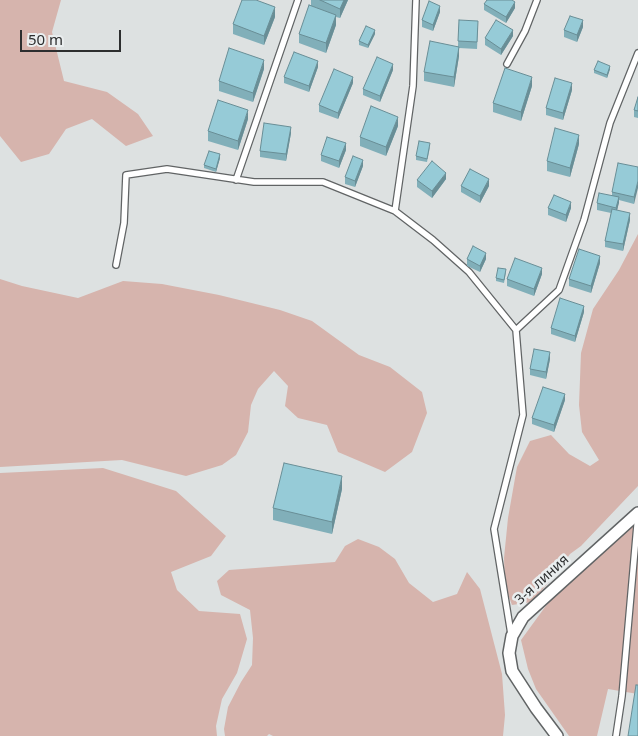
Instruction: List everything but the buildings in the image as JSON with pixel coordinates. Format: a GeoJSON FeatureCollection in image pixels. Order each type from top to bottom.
{"type":"FeatureCollection","features":[{"type":"Feature","properties":{"kind":"street","name":"3-я линия"},"geometry":{"type":"LineString","coordinates":[[558,736],[536,708],[512,671],[509,654],[512,636],[522,617],[638,513]]}},
{"type":"Feature","properties":{"kind":"lane"},"geometry":{"type":"LineString","coordinates":[[236,180],[298,0]]}},
{"type":"Feature","properties":{"kind":"lane"},"geometry":{"type":"LineString","coordinates":[[396,211],[413,86],[416,0]]}},
{"type":"Feature","properties":{"kind":"lane"},"geometry":{"type":"LineString","coordinates":[[507,64],[525,31],[537,0]]}},
{"type":"Feature","properties":{"kind":"lane"},"geometry":{"type":"LineString","coordinates":[[516,330],[559,290],[584,220],[610,123],[638,53]]}},
{"type":"Feature","properties":{"kind":"lane"},"geometry":{"type":"LineString","coordinates":[[116,265],[124,223],[126,175],[167,169],[254,182],[323,182],[396,211],[469,272],[516,330],[523,415],[494,529],[512,636]]}},
{"type":"Feature","properties":{"kind":"lane"},"geometry":{"type":"LineString","coordinates":[[616,736],[622,696],[638,513]]}},
{"type":"Feature","properties":{"kind":"shaded area"},"geometry":{"type":"Polygon","coordinates":[[[0,0],[61,0],[52,32],[64,81],[107,92],[138,114],[153,136],[126,146],[92,119],[66,129],[49,154],[21,162],[0,136],[0,0]]]}},
{"type":"Feature","properties":{"kind":"shaded area"},"geometry":{"type":"Polygon","coordinates":[[[638,234],[638,486],[581,546],[570,554],[532,602],[512,605],[505,586],[504,558],[508,518],[517,467],[530,441],[551,435],[569,454],[590,466],[599,460],[582,432],[579,405],[581,353],[593,309],[619,270],[638,234]]]}},
{"type":"Feature","properties":{"kind":"shaded area"},"geometry":{"type":"Polygon","coordinates":[[[0,279],[22,286],[78,298],[123,281],[162,284],[219,295],[280,310],[312,321],[359,355],[390,367],[422,392],[427,413],[412,452],[385,472],[338,452],[327,425],[298,418],[285,406],[288,386],[274,371],[258,389],[251,405],[248,432],[236,455],[222,465],[186,476],[122,460],[0,467],[0,279]]]}},
{"type":"Feature","properties":{"kind":"shaded area"},"geometry":{"type":"Polygon","coordinates":[[[103,468],[176,491],[226,536],[211,556],[171,572],[177,590],[199,611],[240,614],[247,639],[237,673],[222,699],[216,726],[217,736],[0,736],[0,473],[103,468]]]}},
{"type":"Feature","properties":{"kind":"shaded area"},"geometry":{"type":"Polygon","coordinates":[[[638,522],[638,694],[608,689],[597,736],[569,736],[536,689],[528,669],[521,640],[548,603],[589,558],[638,522]]]}},
{"type":"Feature","properties":{"kind":"shaded area"},"geometry":{"type":"Polygon","coordinates":[[[358,539],[379,547],[395,559],[409,583],[433,602],[457,594],[467,572],[480,589],[502,674],[505,715],[503,736],[273,736],[269,734],[267,736],[225,736],[224,729],[228,707],[252,665],[253,638],[250,610],[221,595],[217,581],[229,570],[335,562],[345,546],[358,539]]]}}]}
